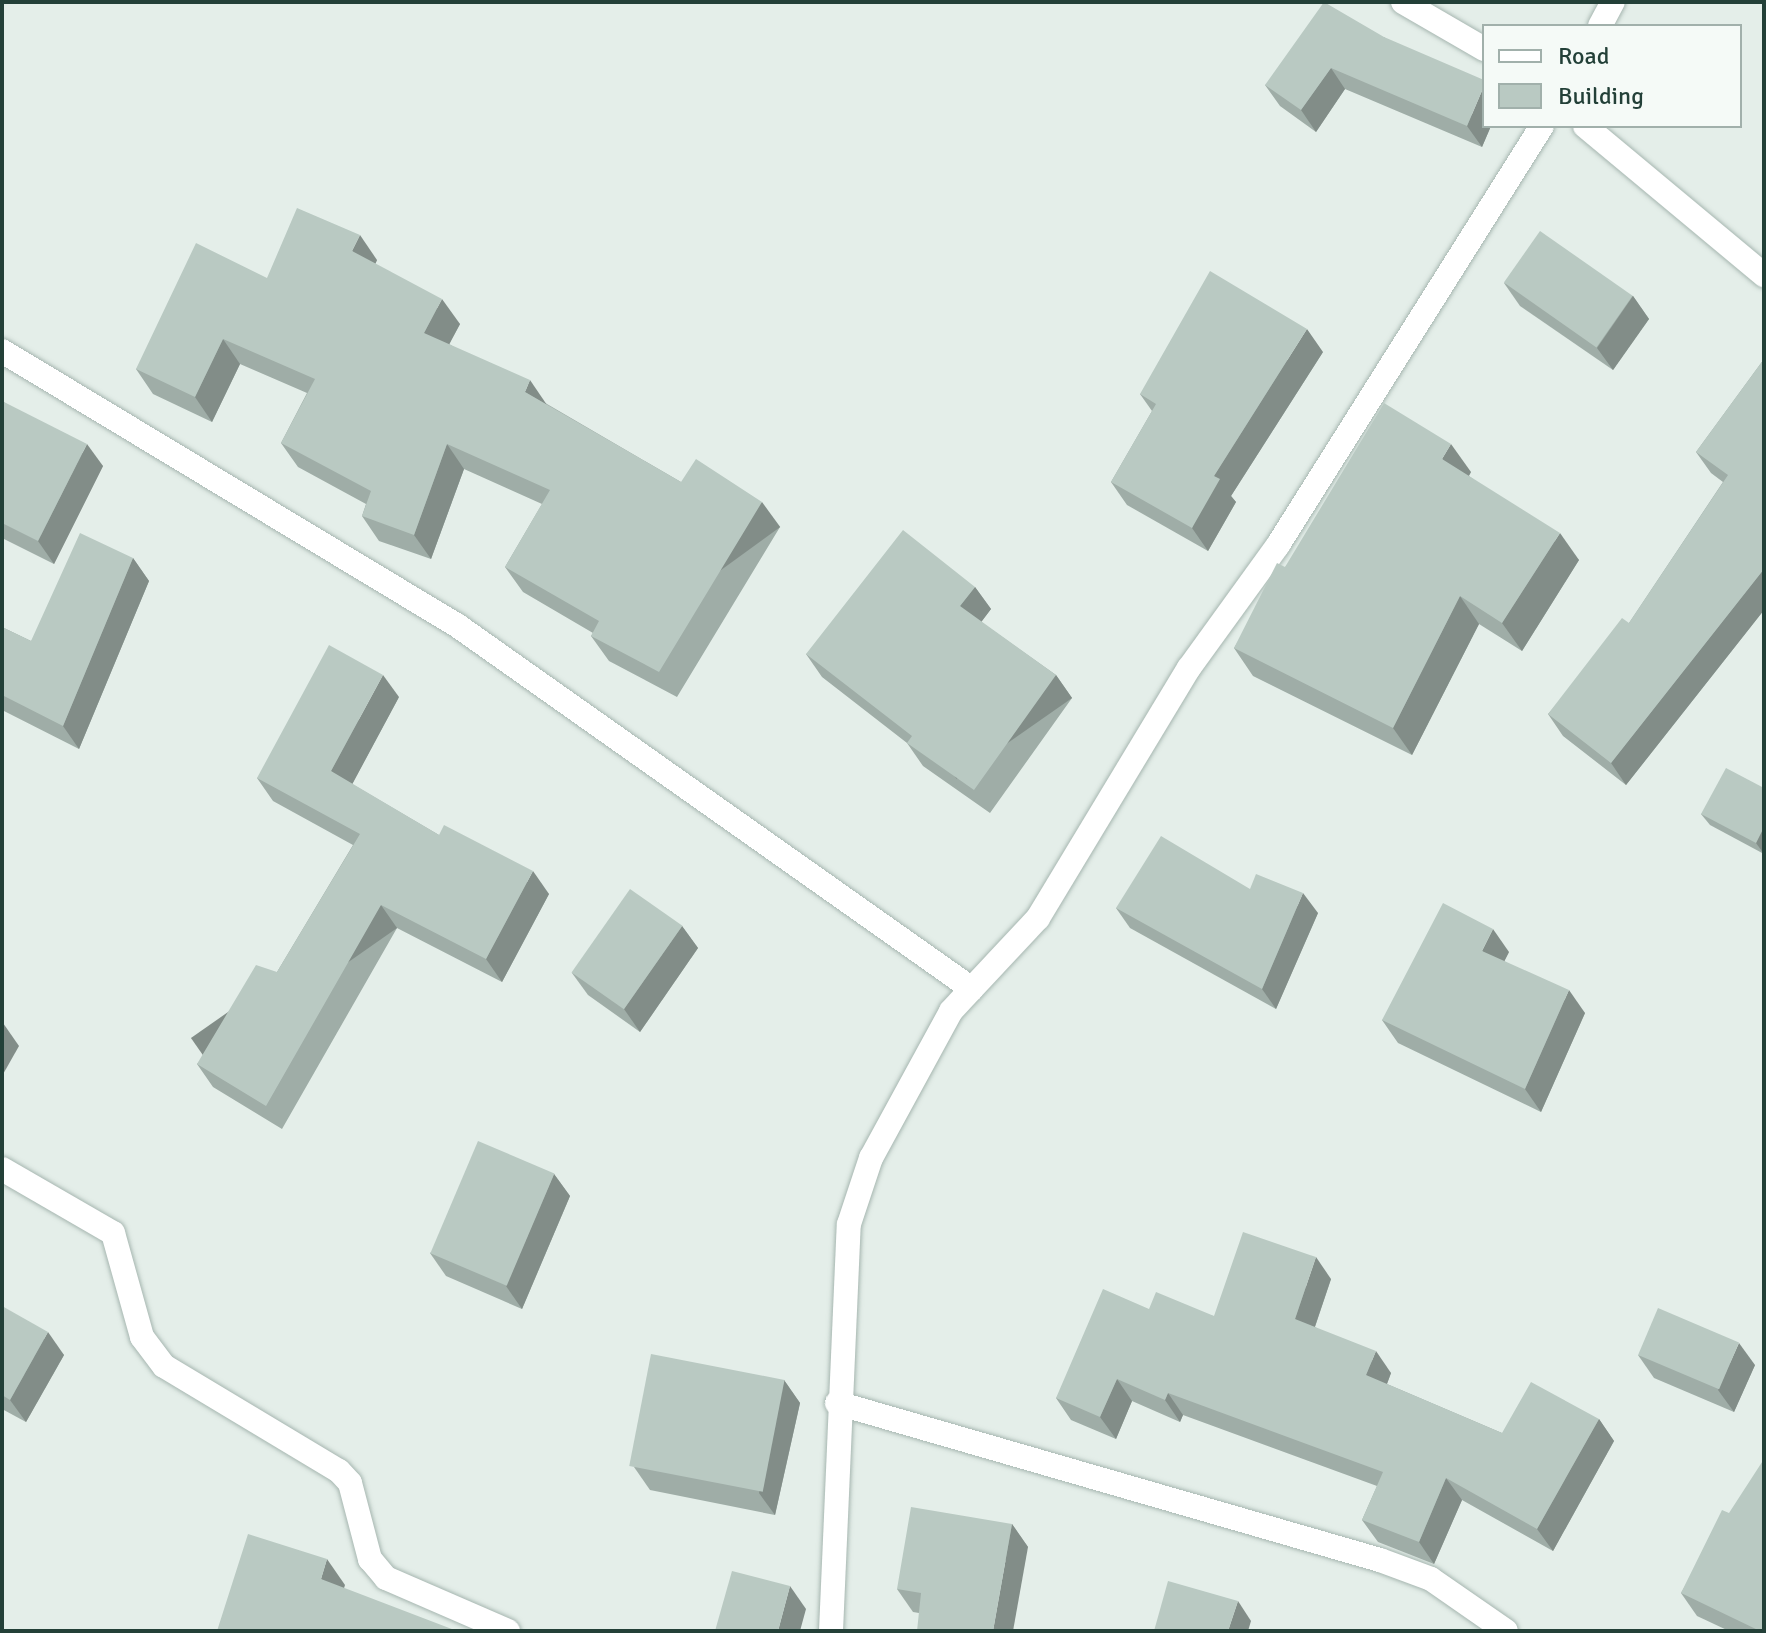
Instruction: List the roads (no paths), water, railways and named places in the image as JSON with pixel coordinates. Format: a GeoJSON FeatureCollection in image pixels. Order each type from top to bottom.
{"type":"FeatureCollection","features":[{"type":"Feature","properties":{"kind":"street"},"geometry":{"type":"LineString","coordinates":[[1403,2],[1482,48]]}},
{"type":"Feature","properties":{"kind":"street"},"geometry":{"type":"LineString","coordinates":[[1601,24],[1613,2]]}},
{"type":"Feature","properties":{"kind":"street"},"geometry":{"type":"LineString","coordinates":[[831,1631],[837,1403],[849,1224],[906,1086],[972,989],[1038,918],[1189,668],[1278,545],[1541,128]]}},
{"type":"Feature","properties":{"kind":"street"},"geometry":{"type":"LineString","coordinates":[[1587,128],[1764,275]]}},
{"type":"Feature","properties":{"kind":"street"},"geometry":{"type":"LineString","coordinates":[[2,351],[458,626],[972,989]]}},
{"type":"Feature","properties":{"kind":"street"},"geometry":{"type":"LineString","coordinates":[[2,1169],[113,1233],[137,1326],[164,1366],[339,1471],[350,1483],[370,1559],[386,1578],[508,1631]]}},
{"type":"Feature","properties":{"kind":"street"},"geometry":{"type":"LineString","coordinates":[[837,1403],[1380,1560],[1431,1579],[1506,1631]]}}]}
